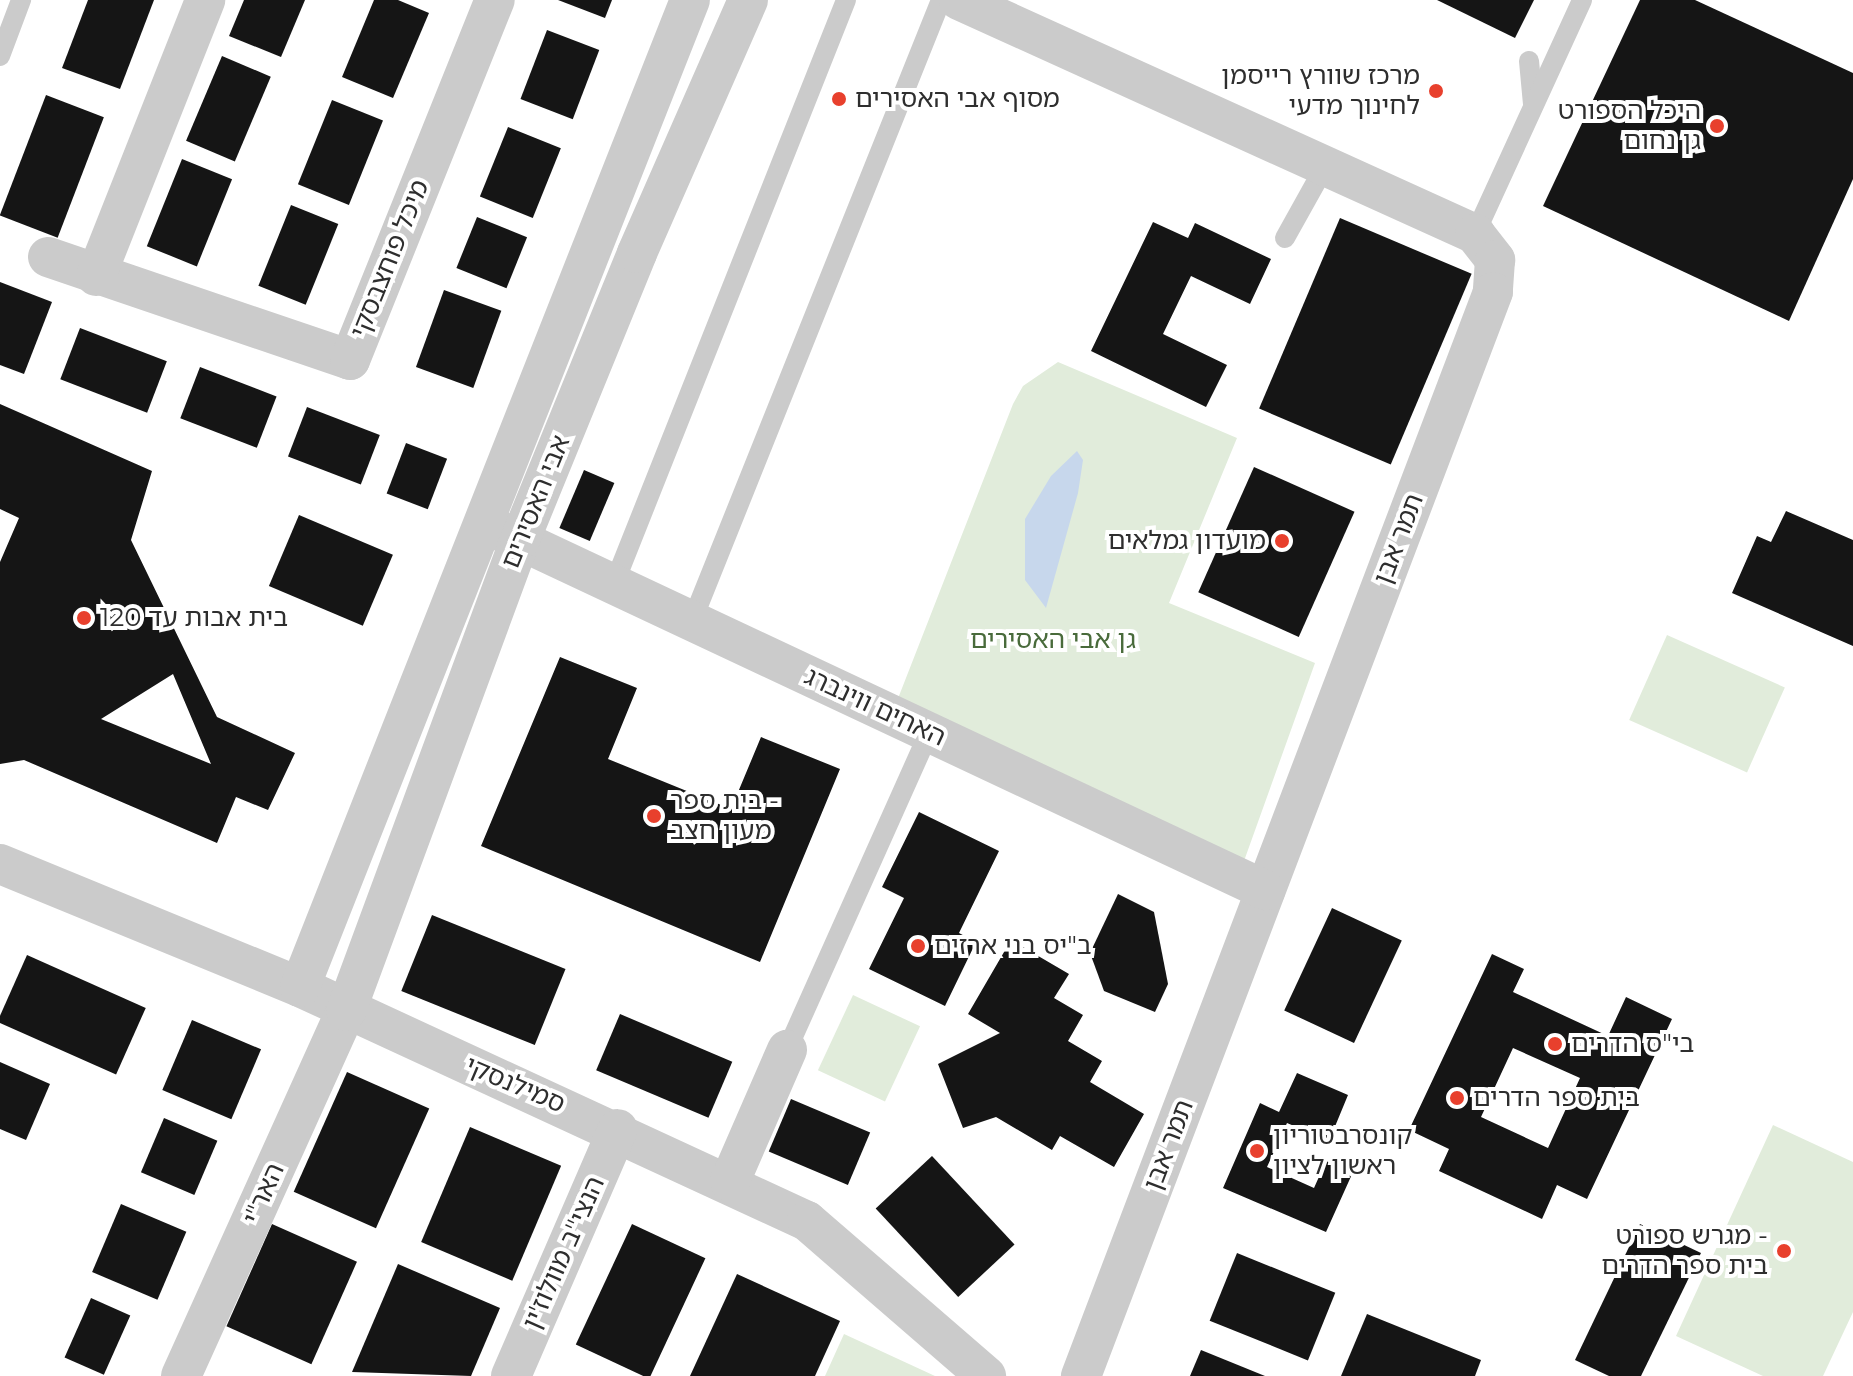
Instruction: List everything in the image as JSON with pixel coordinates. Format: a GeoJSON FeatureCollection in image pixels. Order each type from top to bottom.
{"type":"FeatureCollection","features":[{"type":"Feature","properties":{"kind":"street"},"geometry":{"type":"LineString","coordinates":[[96,276],[205,0]]}},
{"type":"Feature","properties":{"kind":"street","name":"מיכל פוחצבסקי"},"geometry":{"type":"LineString","coordinates":[[48,257],[96,276],[350,360],[495,0]]}},
{"type":"Feature","properties":{"kind":"street","name":"אבי האסירים"},"geometry":{"type":"LineString","coordinates":[[346,1011],[502,532],[690,0]]}},
{"type":"Feature","properties":{"kind":"street","name":"אבי האסירים"},"geometry":{"type":"LineString","coordinates":[[300,987],[502,532],[637,253],[748,0]]}},
{"type":"Feature","properties":{"kind":"street"},"geometry":{"type":"LineString","coordinates":[[959,0],[1475,234]]}},
{"type":"Feature","properties":{"kind":"street","name":"תמר אבן"},"geometry":{"type":"LineString","coordinates":[[1081,1376],[1493,292],[1495,260],[1475,234]]}},
{"type":"Feature","properties":{"kind":"street","name":"האחים ווינברג"},"geometry":{"type":"LineString","coordinates":[[502,532],[1265,890]]}},
{"type":"Feature","properties":{"kind":"street","name":"סמילנסקי"},"geometry":{"type":"LineString","coordinates":[[0,864],[300,987],[346,1011],[730,1181],[807,1221],[842,1246],[941,1342],[986,1376]]}},
{"type":"Feature","properties":{"kind":"street","name":"האר\"י"},"geometry":{"type":"LineString","coordinates":[[181,1376],[346,1011]]}},
{"type":"Feature","properties":{"kind":"street"},"geometry":{"type":"LineString","coordinates":[[730,1181],[787,1050]]}},
{"type":"Feature","properties":{"kind":"street","name":"הנצי''ב מוולוז'ין"},"geometry":{"type":"LineString","coordinates":[[511,1376],[618,1129]]}},
{"type":"Feature","properties":{"kind":"lane"},"geometry":{"type":"LineString","coordinates":[[0,56],[21,0]]}},
{"type":"Feature","properties":{"kind":"lane"},"geometry":{"type":"LineString","coordinates":[[614,584],[846,0]]}},
{"type":"Feature","properties":{"kind":"lane"},"geometry":{"type":"LineString","coordinates":[[692,621],[941,0]]}},
{"type":"Feature","properties":{"kind":"lane"},"geometry":{"type":"LineString","coordinates":[[1475,234],[1582,0]]}},
{"type":"Feature","properties":{"kind":"lane"},"geometry":{"type":"LineString","coordinates":[[1529,61],[1533,108]]}},
{"type":"Feature","properties":{"kind":"lane"},"geometry":{"type":"LineString","coordinates":[[1285,238],[1325,166]]}},
{"type":"Feature","properties":{"kind":"lane"},"geometry":{"type":"LineString","coordinates":[[787,1050],[929,732]]}},
{"type":"Feature","properties":{"kind":"green space","name":"גן אבי האסירים"},"geometry":{"type":"Polygon","coordinates":[[[1058,362],[1237,438],[1169,603],[1315,663],[1244,861],[897,701],[1013,404],[1023,386],[1058,362]]]}},
{"type":"Feature","properties":{"kind":"green space"},"geometry":{"type":"Polygon","coordinates":[[[1667,635],[1785,687],[1747,772],[1629,720],[1667,635]]]}},
{"type":"Feature","properties":{"kind":"green space"},"geometry":{"type":"Polygon","coordinates":[[[853,995],[920,1026],[885,1101],[818,1070],[853,995]]]}},
{"type":"Feature","properties":{"kind":"green space","name":"מגרש ספורט - בית ספר הדרים"},"geometry":{"type":"Polygon","coordinates":[[[1773,1125],[1853,1162],[1853,1312],[1823,1376],[1763,1376],[1676,1336],[1773,1125]]]}},
{"type":"Feature","properties":{"kind":"green space"},"geometry":{"type":"Polygon","coordinates":[[[844,1334],[935,1376],[825,1376],[844,1334]]]}},
{"type":"Feature","properties":{"kind":"water"},"geometry":{"type":"Polygon","coordinates":[[[1077,451],[1083,460],[1078,493],[1046,608],[1025,580],[1025,519],[1051,476],[1077,451]]]}},
{"type":"Feature","properties":{"kind":"building"},"geometry":{"type":"Polygon","coordinates":[[[88,0],[154,0],[120,89],[62,68],[88,0]]]}},
{"type":"Feature","properties":{"kind":"building"},"geometry":{"type":"Polygon","coordinates":[[[244,0],[305,0],[281,57],[229,36],[244,0]]]}},
{"type":"Feature","properties":{"kind":"building"},"geometry":{"type":"Polygon","coordinates":[[[374,0],[398,0],[429,13],[393,98],[342,77],[374,0]]]}},
{"type":"Feature","properties":{"kind":"building"},"geometry":{"type":"Polygon","coordinates":[[[558,0],[612,0],[605,18],[558,0]]]}},
{"type":"Feature","properties":{"kind":"building"},"geometry":{"type":"Polygon","coordinates":[[[1437,0],[1534,0],[1515,38],[1437,0]]]}},
{"type":"Feature","properties":{"kind":"building","name":"היכל הספורט גן נחום"},"geometry":{"type":"Polygon","coordinates":[[[1640,0],[1695,0],[1853,73],[1853,179],[1789,321],[1543,206],[1640,0]]]}},
{"type":"Feature","properties":{"kind":"building"},"geometry":{"type":"Polygon","coordinates":[[[547,30],[599,50],[573,119],[520,99],[547,30]]]}},
{"type":"Feature","properties":{"kind":"building"},"geometry":{"type":"Polygon","coordinates":[[[222,56],[271,77],[235,161],[186,141],[222,56]]]}},
{"type":"Feature","properties":{"kind":"building"},"geometry":{"type":"Polygon","coordinates":[[[46,95],[104,117],[58,238],[0,216],[46,95]]]}},
{"type":"Feature","properties":{"kind":"building"},"geometry":{"type":"Polygon","coordinates":[[[332,100],[383,121],[349,205],[298,184],[332,100]]]}},
{"type":"Feature","properties":{"kind":"building"},"geometry":{"type":"Polygon","coordinates":[[[508,127],[561,148],[533,218],[480,197],[508,127]]]}},
{"type":"Feature","properties":{"kind":"building"},"geometry":{"type":"Polygon","coordinates":[[[182,159],[232,179],[197,266],[147,246],[182,159]]]}},
{"type":"Feature","properties":{"kind":"building"},"geometry":{"type":"Polygon","coordinates":[[[291,205],[338,224],[306,305],[258,286],[291,205]]]}},
{"type":"Feature","properties":{"kind":"building"},"geometry":{"type":"Polygon","coordinates":[[[477,217],[527,237],[506,288],[456,268],[477,217]]]}},
{"type":"Feature","properties":{"kind":"building"},"geometry":{"type":"Polygon","coordinates":[[[1340,218],[1472,274],[1391,464],[1259,409],[1340,218]]]}},
{"type":"Feature","properties":{"kind":"building"},"geometry":{"type":"Polygon","coordinates":[[[1153,222],[1188,238],[1195,223],[1271,259],[1250,304],[1191,276],[1163,334],[1227,365],[1206,407],[1091,351],[1153,222]]]}},
{"type":"Feature","properties":{"kind":"building"},"geometry":{"type":"Polygon","coordinates":[[[0,282],[52,302],[24,374],[0,365],[0,282]]]}},
{"type":"Feature","properties":{"kind":"building"},"geometry":{"type":"Polygon","coordinates":[[[444,290],[501,311],[473,388],[416,367],[444,290]]]}},
{"type":"Feature","properties":{"kind":"building"},"geometry":{"type":"Polygon","coordinates":[[[80,328],[167,361],[147,413],[60,379],[80,328]]]}},
{"type":"Feature","properties":{"kind":"building"},"geometry":{"type":"Polygon","coordinates":[[[200,367],[277,396],[257,448],[180,418],[200,367]]]}},
{"type":"Feature","properties":{"kind":"building","name":"בית אבות עד 120"},"geometry":{"type":"Polygon","coordinates":[[[0,404],[152,471],[131,540],[217,717],[295,753],[268,810],[236,797],[217,843],[24,760],[0,764],[0,562],[19,518],[0,509],[0,404]],[[173,674],[101,719],[211,764],[173,674]]]}},
{"type":"Feature","properties":{"kind":"building"},"geometry":{"type":"Polygon","coordinates":[[[307,407],[380,435],[361,484],[288,456],[307,407]]]}},
{"type":"Feature","properties":{"kind":"building"},"geometry":{"type":"Polygon","coordinates":[[[406,443],[447,459],[428,509],[387,493],[406,443]]]}},
{"type":"Feature","properties":{"kind":"building","name":"מועדון גמלאים"},"geometry":{"type":"Polygon","coordinates":[[[1254,467],[1354,512],[1299,637],[1198,592],[1254,467]]]}},
{"type":"Feature","properties":{"kind":"building"},"geometry":{"type":"Polygon","coordinates":[[[584,470],[614,483],[590,541],[559,528],[584,470]]]}},
{"type":"Feature","properties":{"kind":"building"},"geometry":{"type":"Polygon","coordinates":[[[1786,511],[1853,540],[1853,646],[1732,593],[1757,536],[1771,542],[1786,511]]]}},
{"type":"Feature","properties":{"kind":"building"},"geometry":{"type":"Polygon","coordinates":[[[299,515],[393,555],[363,626],[269,586],[299,515]]]}},
{"type":"Feature","properties":{"kind":"building"},"geometry":{"type":"Polygon","coordinates":[[[560,657],[637,688],[608,759],[731,809],[761,737],[840,769],[760,962],[481,846],[560,657]]]}},
{"type":"Feature","properties":{"kind":"building"},"geometry":{"type":"Polygon","coordinates":[[[919,812],[999,851],[959,933],[976,942],[945,1006],[869,969],[904,898],[882,887],[919,812]]]}},
{"type":"Feature","properties":{"kind":"building"},"geometry":{"type":"Polygon","coordinates":[[[1118,894],[1154,912],[1168,984],[1155,1012],[1104,991],[1090,953],[1118,894]]]}},
{"type":"Feature","properties":{"kind":"building"},"geometry":{"type":"Polygon","coordinates":[[[1332,908],[1402,941],[1354,1043],[1284,1010],[1332,908]]]}},
{"type":"Feature","properties":{"kind":"building"},"geometry":{"type":"Polygon","coordinates":[[[432,915],[566,969],[535,1045],[401,991],[432,915]]]}},
{"type":"Feature","properties":{"kind":"building"},"geometry":{"type":"Polygon","coordinates":[[[1011,940],[1069,974],[1054,998],[1083,1015],[1068,1041],[1102,1061],[1090,1082],[1144,1114],[1114,1167],[1060,1136],[1052,1150],[996,1117],[963,1128],[938,1064],[1000,1033],[968,1014],[1011,940]]]}},
{"type":"Feature","properties":{"kind":"building","name":"בית ספר הדרים"},"geometry":{"type":"Polygon","coordinates":[[[1492,954],[1524,969],[1513,992],[1608,1036],[1626,997],[1672,1019],[1587,1199],[1557,1185],[1542,1219],[1439,1171],[1449,1149],[1409,1130],[1492,954]],[[1513,1048],[1481,1117],[1548,1148],[1580,1078],[1513,1048]]]}},
{"type":"Feature","properties":{"kind":"building"},"geometry":{"type":"Polygon","coordinates":[[[27,955],[146,1008],[116,1075],[0,1023],[0,1016],[27,955]]]}},
{"type":"Feature","properties":{"kind":"building"},"geometry":{"type":"Polygon","coordinates":[[[620,1014],[732,1062],[708,1118],[596,1070],[620,1014]]]}},
{"type":"Feature","properties":{"kind":"building"},"geometry":{"type":"Polygon","coordinates":[[[192,1020],[261,1049],[231,1119],[162,1090],[192,1020]]]}},
{"type":"Feature","properties":{"kind":"building"},"geometry":{"type":"Polygon","coordinates":[[[0,1062],[50,1084],[26,1140],[0,1129],[0,1062]]]}},
{"type":"Feature","properties":{"kind":"building"},"geometry":{"type":"Polygon","coordinates":[[[347,1072],[429,1109],[376,1228],[294,1192],[347,1072]]]}},
{"type":"Feature","properties":{"kind":"building","name":"קונסרבטוריון ראשון לציון"},"geometry":{"type":"Polygon","coordinates":[[[1297,1073],[1348,1095],[1329,1141],[1287,1123],[1267,1167],[1314,1188],[1326,1161],[1353,1172],[1326,1232],[1223,1188],[1260,1103],[1279,1112],[1297,1073]]]}},
{"type":"Feature","properties":{"kind":"building"},"geometry":{"type":"Polygon","coordinates":[[[791,1099],[870,1133],[848,1185],[769,1151],[791,1099]]]}},
{"type":"Feature","properties":{"kind":"building"},"geometry":{"type":"Polygon","coordinates":[[[164,1118],[217,1141],[194,1195],[141,1172],[164,1118]]]}},
{"type":"Feature","properties":{"kind":"building"},"geometry":{"type":"Polygon","coordinates":[[[470,1127],[561,1166],[512,1281],[421,1242],[470,1127]]]}},
{"type":"Feature","properties":{"kind":"building"},"geometry":{"type":"Polygon","coordinates":[[[932,1156],[1015,1244],[958,1297],[876,1209],[932,1156]]]}},
{"type":"Feature","properties":{"kind":"building"},"geometry":{"type":"Polygon","coordinates":[[[121,1204],[186,1232],[157,1300],[92,1272],[121,1204]]]}},
{"type":"Feature","properties":{"kind":"building"},"geometry":{"type":"Polygon","coordinates":[[[272,1224],[357,1262],[311,1364],[226,1326],[272,1224]]]}},
{"type":"Feature","properties":{"kind":"building"},"geometry":{"type":"Polygon","coordinates":[[[632,1224],[705,1258],[650,1376],[643,1376],[576,1345],[632,1224]]]}},
{"type":"Feature","properties":{"kind":"building"},"geometry":{"type":"Polygon","coordinates":[[[1640,1224],[1701,1253],[1641,1376],[1609,1376],[1575,1360],[1640,1224]]]}},
{"type":"Feature","properties":{"kind":"building"},"geometry":{"type":"Polygon","coordinates":[[[1237,1253],[1335,1293],[1308,1360],[1210,1321],[1237,1253]]]}},
{"type":"Feature","properties":{"kind":"building"},"geometry":{"type":"Polygon","coordinates":[[[398,1264],[500,1308],[471,1376],[352,1372],[398,1264]]]}},
{"type":"Feature","properties":{"kind":"building"},"geometry":{"type":"Polygon","coordinates":[[[737,1274],[840,1321],[815,1376],[690,1376],[737,1274]]]}},
{"type":"Feature","properties":{"kind":"building"},"geometry":{"type":"Polygon","coordinates":[[[91,1298],[130,1315],[104,1375],[65,1357],[91,1298]]]}},
{"type":"Feature","properties":{"kind":"building"},"geometry":{"type":"Polygon","coordinates":[[[1367,1314],[1481,1360],[1475,1376],[1341,1376],[1367,1314]]]}},
{"type":"Feature","properties":{"kind":"building"},"geometry":{"type":"Polygon","coordinates":[[[1201,1350],[1265,1376],[1190,1376],[1201,1350]]]}},
{"type":"Feature","properties":{"kind":"place","name":"מרכז שוורץ רייסמן לחינוך מדעי"},"geometry":{"type":"Point","coordinates":[1436,91]}},
{"type":"Feature","properties":{"kind":"place","name":"מסוף אבי האסירים"},"geometry":{"type":"Point","coordinates":[839,99]}},
{"type":"Feature","properties":{"kind":"place","name":"היכל הספורט גן נחום"},"geometry":{"type":"Point","coordinates":[1717,126]}},
{"type":"Feature","properties":{"kind":"place","name":"מועדון גמלאים"},"geometry":{"type":"Point","coordinates":[1282,541]}},
{"type":"Feature","properties":{"kind":"place","name":"בית אבות עד 120"},"geometry":{"type":"Point","coordinates":[84,618]}},
{"type":"Feature","properties":{"kind":"place","name":"בית ספר - מעון חצב"},"geometry":{"type":"Point","coordinates":[654,816]}},
{"type":"Feature","properties":{"kind":"place","name":"ב\"יס בני ארזים"},"geometry":{"type":"Point","coordinates":[918,946]}},
{"type":"Feature","properties":{"kind":"place","name":"בי\"ס הדרים"},"geometry":{"type":"Point","coordinates":[1555,1044]}},
{"type":"Feature","properties":{"kind":"place","name":"בית ספר הדרים"},"geometry":{"type":"Point","coordinates":[1457,1098]}},
{"type":"Feature","properties":{"kind":"place","name":"קונסרבטוריון ראשון לציון"},"geometry":{"type":"Point","coordinates":[1257,1151]}},
{"type":"Feature","properties":{"kind":"place","name":"מגרש ספורט - בית ספר הדרים"},"geometry":{"type":"Point","coordinates":[1784,1251]}}]}
